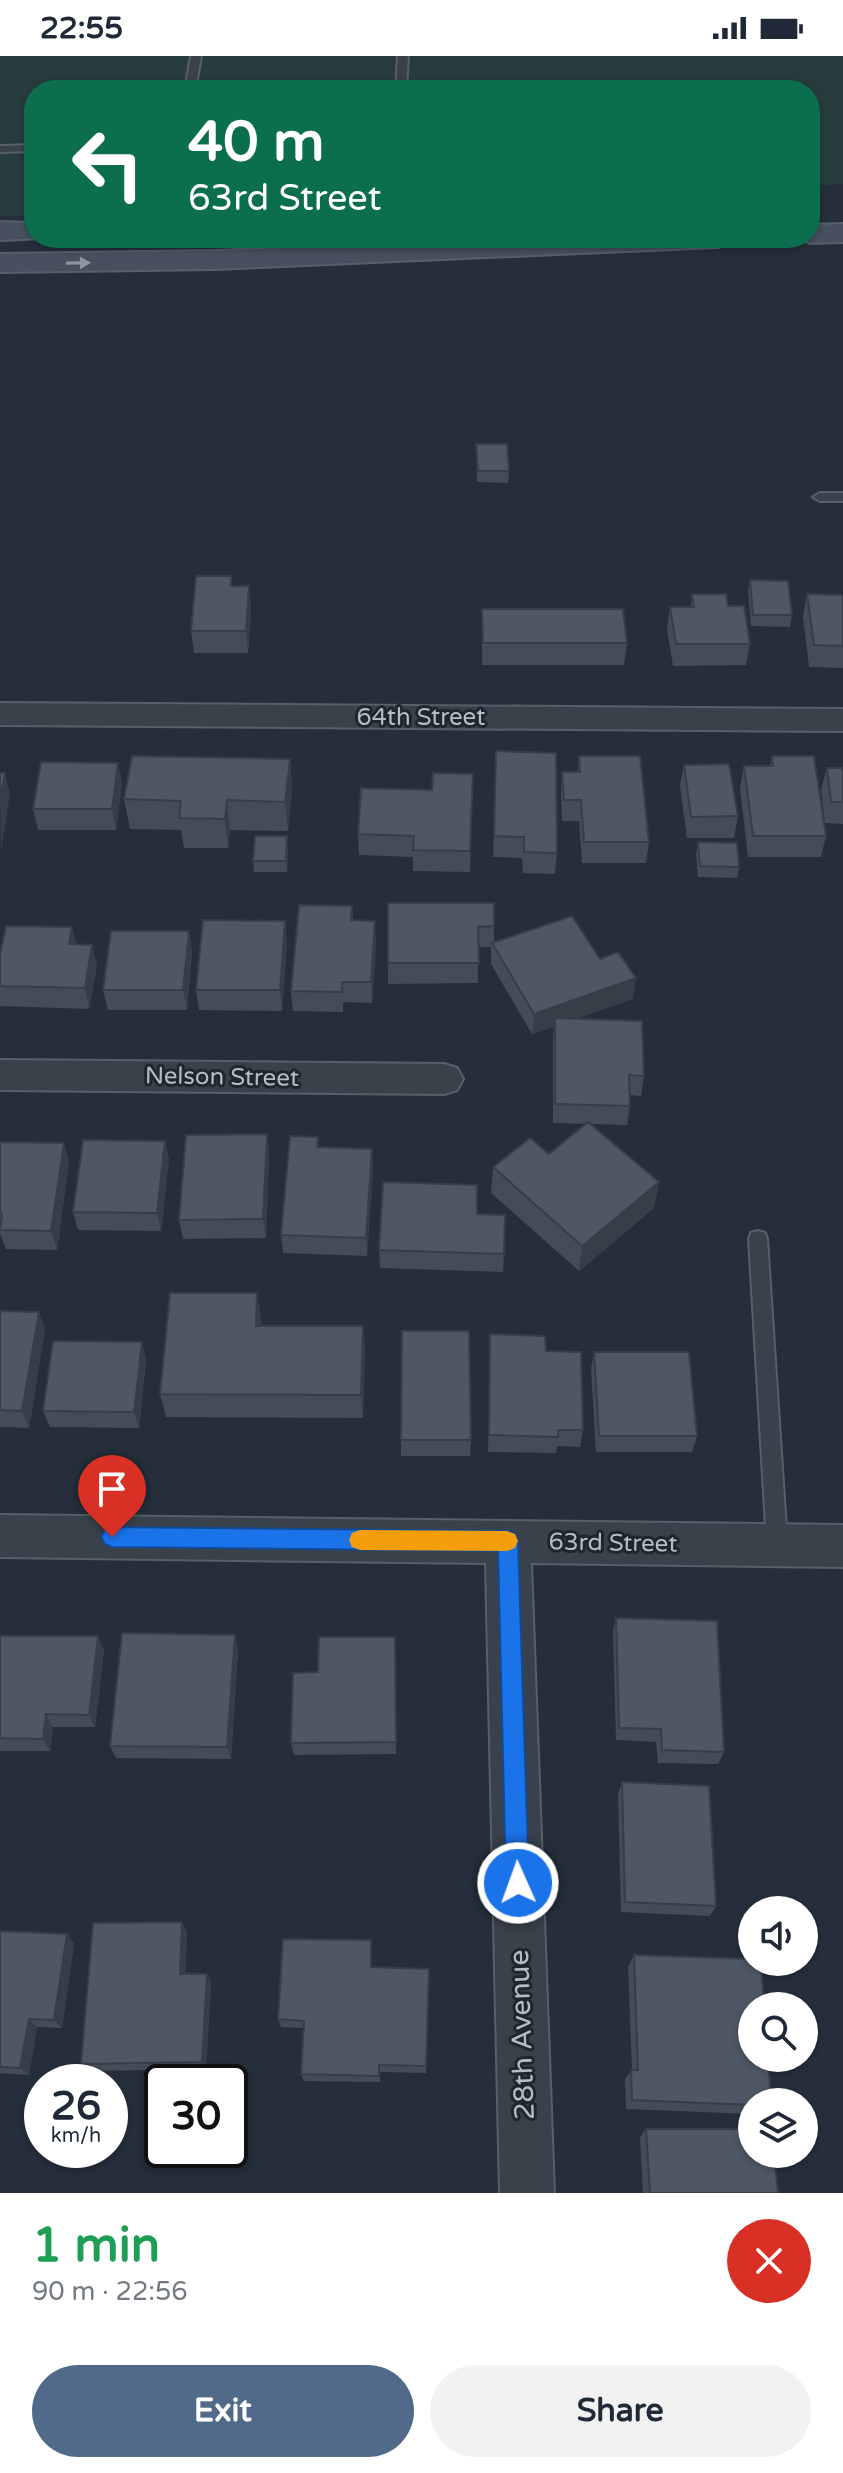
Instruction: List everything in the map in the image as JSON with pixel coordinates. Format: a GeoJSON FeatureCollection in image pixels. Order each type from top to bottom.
{"type":"FeatureCollection","features":[{"type":"Feature","properties":{"kind":"main road"},"geometry":{"type":"LineString","coordinates":[[0,231],[24,232]]}},
{"type":"Feature","properties":{"kind":"main road"},"geometry":{"type":"LineString","coordinates":[[820,234],[843,233]]}},
{"type":"Feature","properties":{"kind":"main road"},"geometry":{"type":"LineString","coordinates":[[0,263],[215,260],[489,248]]}},
{"type":"Feature","properties":{"kind":"street","name":"64th Street"},"geometry":{"type":"LineString","coordinates":[[0,714],[843,720]]}},
{"type":"Feature","properties":{"kind":"street","name":"Nelson Street"},"geometry":{"type":"LineString","coordinates":[[0,1075],[444,1079]]}},
{"type":"Feature","properties":{"kind":"street","name":"63rd Street"},"geometry":{"type":"LineString","coordinates":[[0,1536],[843,1546]]}},
{"type":"Feature","properties":{"kind":"street","name":"28th Avenue"},"geometry":{"type":"LineString","coordinates":[[508,1541],[527,2193]]}},
{"type":"Feature","properties":{"kind":"lane"},"geometry":{"type":"LineString","coordinates":[[192,80],[196,56]]}},
{"type":"Feature","properties":{"kind":"lane"},"geometry":{"type":"LineString","coordinates":[[402,80],[403,56]]}},
{"type":"Feature","properties":{"kind":"lane"},"geometry":{"type":"LineString","coordinates":[[0,149],[24,148]]}},
{"type":"Feature","properties":{"kind":"lane"},"geometry":{"type":"LineString","coordinates":[[820,497],[843,497]]}},
{"type":"Feature","properties":{"kind":"lane"},"geometry":{"type":"LineString","coordinates":[[758,1239],[777,1544]]}},
{"type":"Feature","properties":{"kind":"green space"},"geometry":{"type":"Polygon","coordinates":[[[0,56],[843,56],[843,184],[820,185],[820,80],[24,80],[24,216],[0,216],[0,56]]]}},
{"type":"Feature","properties":{"kind":"building"},"geometry":{"type":"Polygon","coordinates":[[[476,444],[507,444],[509,471],[478,471],[476,444]]]}},
{"type":"Feature","properties":{"kind":"building"},"geometry":{"type":"Polygon","coordinates":[[[196,576],[231,576],[231,586],[249,586],[246,631],[191,631],[196,576]]]}},
{"type":"Feature","properties":{"kind":"building"},"geometry":{"type":"Polygon","coordinates":[[[750,580],[788,581],[792,615],[753,615],[750,580]]]}},
{"type":"Feature","properties":{"kind":"building"},"geometry":{"type":"Polygon","coordinates":[[[692,594],[726,594],[728,606],[744,606],[750,644],[676,644],[670,607],[694,607],[692,594]]]}},
{"type":"Feature","properties":{"kind":"building"},"geometry":{"type":"Polygon","coordinates":[[[807,594],[843,595],[843,646],[814,645],[807,594]]]}},
{"type":"Feature","properties":{"kind":"building"},"geometry":{"type":"Polygon","coordinates":[[[482,609],[623,609],[627,643],[483,643],[482,609]]]}},
{"type":"Feature","properties":{"kind":"building"},"geometry":{"type":"Polygon","coordinates":[[[496,751],[556,753],[557,853],[524,852],[524,837],[494,836],[496,751]]]}},
{"type":"Feature","properties":{"kind":"building"},"geometry":{"type":"Polygon","coordinates":[[[132,756],[290,759],[285,802],[227,800],[225,819],[179,818],[181,801],[124,799],[132,756]]]}},
{"type":"Feature","properties":{"kind":"building"},"geometry":{"type":"Polygon","coordinates":[[[579,756],[640,756],[649,842],[584,842],[581,800],[564,800],[562,772],[580,772],[579,756]]]}},
{"type":"Feature","properties":{"kind":"building"},"geometry":{"type":"Polygon","coordinates":[[[772,756],[814,756],[826,836],[753,836],[744,766],[773,766],[772,756]]]}},
{"type":"Feature","properties":{"kind":"building"},"geometry":{"type":"Polygon","coordinates":[[[41,762],[118,763],[112,809],[33,809],[41,762]]]}},
{"type":"Feature","properties":{"kind":"building"},"geometry":{"type":"Polygon","coordinates":[[[729,764],[738,816],[691,817],[684,765],[729,764]]]}},
{"type":"Feature","properties":{"kind":"building"},"geometry":{"type":"Polygon","coordinates":[[[827,768],[843,768],[843,802],[831,802],[827,768]]]}},
{"type":"Feature","properties":{"kind":"building"},"geometry":{"type":"Polygon","coordinates":[[[0,773],[5,773],[0,802],[0,773]]]}},
{"type":"Feature","properties":{"kind":"building"},"geometry":{"type":"Polygon","coordinates":[[[433,773],[473,774],[470,851],[413,850],[414,836],[358,834],[361,788],[432,790],[433,773]]]}},
{"type":"Feature","properties":{"kind":"building"},"geometry":{"type":"Polygon","coordinates":[[[255,836],[287,836],[286,861],[253,861],[255,836]]]}},
{"type":"Feature","properties":{"kind":"building"},"geometry":{"type":"Polygon","coordinates":[[[698,842],[737,843],[739,867],[700,866],[698,842]]]}},
{"type":"Feature","properties":{"kind":"building"},"geometry":{"type":"Polygon","coordinates":[[[388,903],[494,903],[494,926],[478,927],[479,963],[388,963],[388,903]]]}},
{"type":"Feature","properties":{"kind":"building"},"geometry":{"type":"Polygon","coordinates":[[[299,905],[352,906],[351,920],[375,921],[371,982],[342,982],[342,992],[291,991],[299,905]]]}},
{"type":"Feature","properties":{"kind":"building"},"geometry":{"type":"Polygon","coordinates":[[[572,916],[600,959],[618,952],[636,978],[534,1014],[492,943],[572,916]]]}},
{"type":"Feature","properties":{"kind":"building"},"geometry":{"type":"Polygon","coordinates":[[[203,920],[285,921],[280,990],[196,990],[203,920]]]}},
{"type":"Feature","properties":{"kind":"building"},"geometry":{"type":"Polygon","coordinates":[[[6,926],[72,927],[69,944],[92,945],[85,988],[0,986],[0,955],[6,926]]]}},
{"type":"Feature","properties":{"kind":"building"},"geometry":{"type":"Polygon","coordinates":[[[111,931],[189,931],[183,990],[103,990],[111,931]]]}},
{"type":"Feature","properties":{"kind":"building"},"geometry":{"type":"Polygon","coordinates":[[[555,1018],[642,1021],[644,1076],[629,1075],[630,1106],[555,1104],[555,1018]]]}},
{"type":"Feature","properties":{"kind":"building"},"geometry":{"type":"Polygon","coordinates":[[[588,1122],[659,1182],[582,1246],[493,1167],[530,1138],[549,1154],[588,1122]]]}},
{"type":"Feature","properties":{"kind":"building"},"geometry":{"type":"Polygon","coordinates":[[[267,1134],[263,1219],[179,1220],[186,1135],[267,1134]]]}},
{"type":"Feature","properties":{"kind":"building"},"geometry":{"type":"Polygon","coordinates":[[[290,1136],[318,1137],[317,1147],[372,1149],[366,1238],[281,1235],[290,1136]]]}},
{"type":"Feature","properties":{"kind":"building"},"geometry":{"type":"Polygon","coordinates":[[[83,1140],[165,1141],[157,1213],[73,1212],[83,1140]]]}},
{"type":"Feature","properties":{"kind":"building"},"geometry":{"type":"Polygon","coordinates":[[[0,1142],[64,1143],[51,1231],[0,1230],[0,1142]]]}},
{"type":"Feature","properties":{"kind":"building"},"geometry":{"type":"Polygon","coordinates":[[[383,1182],[477,1185],[477,1214],[505,1215],[504,1254],[379,1250],[383,1182]]]}},
{"type":"Feature","properties":{"kind":"building"},"geometry":{"type":"Polygon","coordinates":[[[170,1293],[257,1293],[256,1326],[363,1326],[361,1395],[160,1394],[170,1293]]]}},
{"type":"Feature","properties":{"kind":"building"},"geometry":{"type":"Polygon","coordinates":[[[0,1311],[39,1312],[22,1411],[0,1410],[0,1311]]]}},
{"type":"Feature","properties":{"kind":"building"},"geometry":{"type":"Polygon","coordinates":[[[402,1331],[469,1331],[471,1440],[401,1440],[402,1331]]]}},
{"type":"Feature","properties":{"kind":"building"},"geometry":{"type":"Polygon","coordinates":[[[490,1334],[545,1336],[546,1351],[581,1352],[583,1430],[558,1430],[558,1437],[489,1435],[490,1334]]]}},
{"type":"Feature","properties":{"kind":"building"},"geometry":{"type":"Polygon","coordinates":[[[53,1341],[142,1342],[134,1412],[43,1411],[53,1341]]]}},
{"type":"Feature","properties":{"kind":"building"},"geometry":{"type":"Polygon","coordinates":[[[594,1352],[689,1352],[697,1436],[599,1436],[594,1352]]]}},
{"type":"Feature","properties":{"kind":"building"},"geometry":{"type":"Polygon","coordinates":[[[616,1618],[717,1621],[724,1752],[662,1750],[661,1729],[619,1728],[616,1618]]]}},
{"type":"Feature","properties":{"kind":"building"},"geometry":{"type":"Polygon","coordinates":[[[122,1633],[235,1635],[227,1747],[110,1746],[122,1633]]]}},
{"type":"Feature","properties":{"kind":"building"},"geometry":{"type":"Polygon","coordinates":[[[0,1636],[98,1636],[89,1715],[46,1714],[43,1739],[0,1738],[0,1636]]]}},
{"type":"Feature","properties":{"kind":"building"},"geometry":{"type":"Polygon","coordinates":[[[319,1637],[395,1637],[396,1742],[291,1743],[293,1673],[318,1672],[319,1637]]]}},
{"type":"Feature","properties":{"kind":"building"},"geometry":{"type":"Polygon","coordinates":[[[622,1782],[709,1786],[716,1906],[625,1902],[622,1782]]]}},
{"type":"Feature","properties":{"kind":"building"},"geometry":{"type":"Polygon","coordinates":[[[182,1922],[180,1974],[207,1974],[202,2062],[81,2064],[93,1923],[182,1922]]]}},
{"type":"Feature","properties":{"kind":"building"},"geometry":{"type":"Polygon","coordinates":[[[0,1931],[67,1934],[54,2020],[29,2019],[20,2068],[0,2067],[0,1931]]]}},
{"type":"Feature","properties":{"kind":"building"},"geometry":{"type":"Polygon","coordinates":[[[283,1939],[371,1940],[371,1967],[429,1969],[426,2066],[379,2065],[379,2076],[301,2074],[304,2021],[278,2019],[283,1939]]]}},
{"type":"Feature","properties":{"kind":"building"},"geometry":{"type":"Polygon","coordinates":[[[634,1955],[738,1959],[738,1976],[762,1976],[763,1992],[738,1992],[738,2072],[769,2072],[770,2088],[738,2088],[738,2104],[632,2100],[631,2070],[638,2070],[634,1955]]]}},
{"type":"Feature","properties":{"kind":"building"},"geometry":{"type":"Polygon","coordinates":[[[646,2129],[738,2129],[738,2168],[775,2168],[778,2193],[650,2193],[646,2129]]]}},
{"type":"Feature","properties":{"kind":"slow traffic"},"geometry":{"type":"LineString","coordinates":[[360,1540],[507,1541]]}},
{"type":"Feature","properties":{"kind":"route"},"geometry":{"type":"LineString","coordinates":[[112,1537],[508,1541],[518,1883]]}}]}
